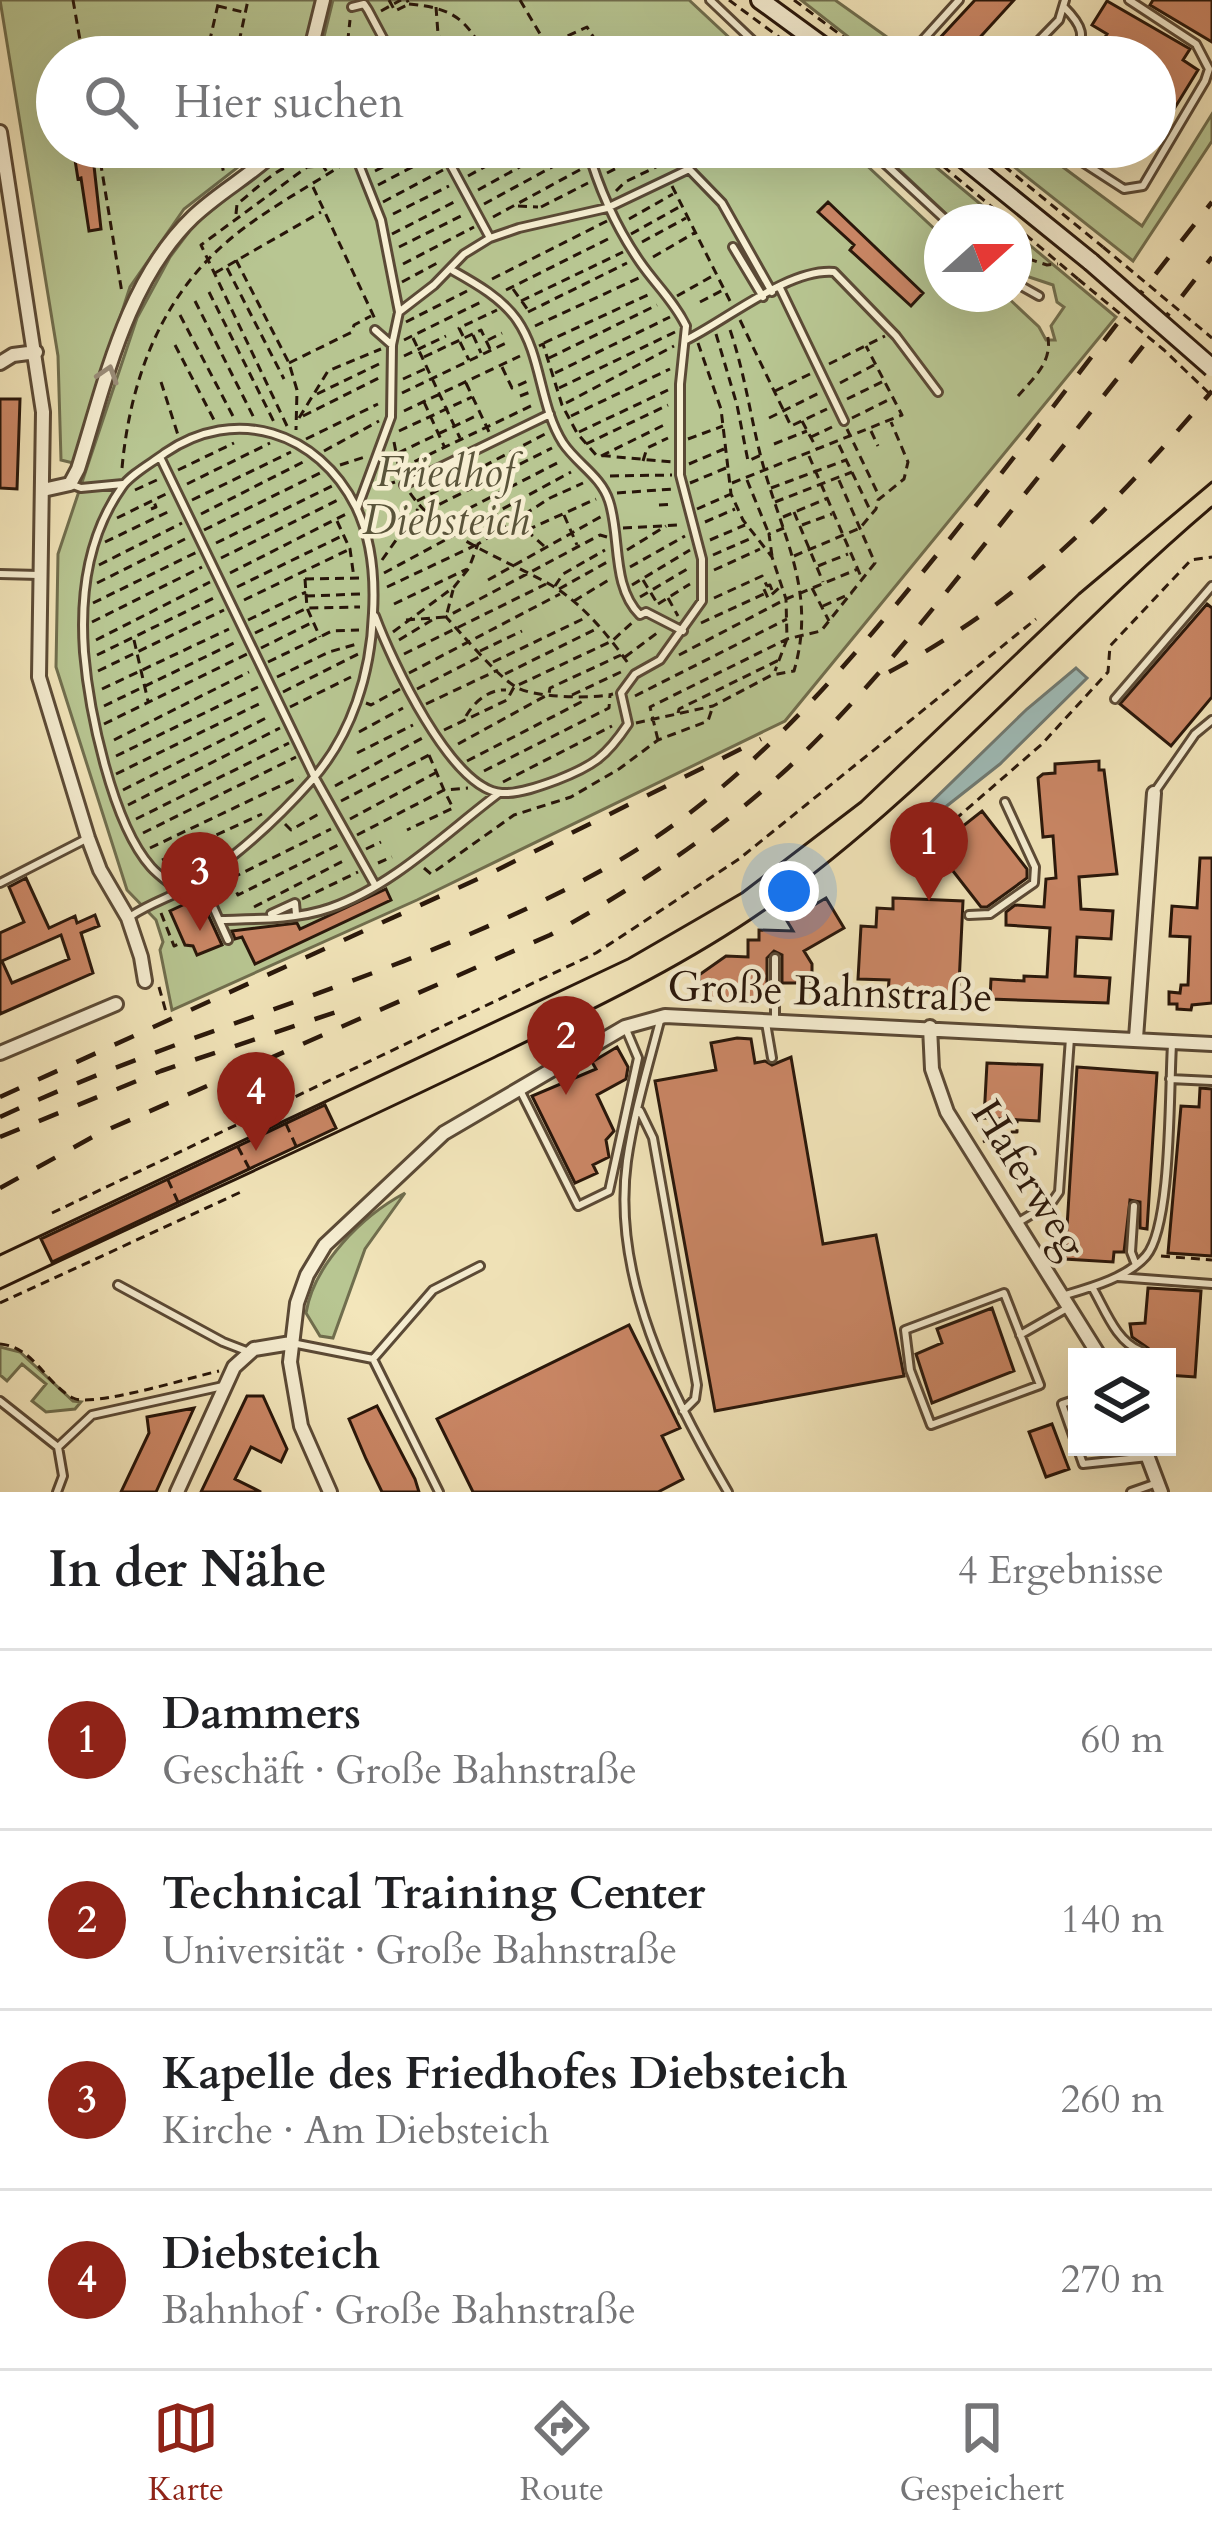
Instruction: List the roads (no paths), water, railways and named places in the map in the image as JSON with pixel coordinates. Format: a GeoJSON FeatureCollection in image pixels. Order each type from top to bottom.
{"type":"FeatureCollection","features":[{"type":"Feature","properties":{"kind":"main road"},"geometry":{"type":"LineString","coordinates":[[760,0],[809,36]]}},
{"type":"Feature","properties":{"kind":"main road"},"geometry":{"type":"LineString","coordinates":[[975,168],[1212,368]]}},
{"type":"Feature","properties":{"kind":"street"},"geometry":{"type":"LineString","coordinates":[[314,36],[322,0]]}},
{"type":"Feature","properties":{"kind":"street"},"geometry":{"type":"LineString","coordinates":[[0,132],[44,412],[39,676],[88,838],[128,918],[151,980]]}},
{"type":"Feature","properties":{"kind":"street"},"geometry":{"type":"LineString","coordinates":[[43,490],[70,484],[129,315],[163,252],[191,218],[253,168]]}},
{"type":"Feature","properties":{"kind":"street"},"geometry":{"type":"LineString","coordinates":[[0,363],[35,352]]}},
{"type":"Feature","properties":{"kind":"street"},"geometry":{"type":"LineString","coordinates":[[1136,1038],[1154,793]]}},
{"type":"Feature","properties":{"kind":"street"},"geometry":{"type":"LineString","coordinates":[[0,1053],[116,1004]]}},
{"type":"Feature","properties":{"kind":"street","name":"Große Bahnstraße"},"geometry":{"type":"LineString","coordinates":[[291,1343],[297,1303],[313,1263],[337,1231],[443,1133],[625,1027],[662,1016],[770,1019],[1212,1044]]}},
{"type":"Feature","properties":{"kind":"street","name":"Haferweg"},"geometry":{"type":"LineString","coordinates":[[930,1027],[935,1083],[1094,1348]]}},
{"type":"Feature","properties":{"kind":"street"},"geometry":{"type":"LineString","coordinates":[[177,1492],[234,1367],[264,1345],[291,1343],[296,1410],[330,1492]]}},
{"type":"Feature","properties":{"kind":"street"},"geometry":{"type":"LineString","coordinates":[[1148,1456],[1160,1487]]}},
{"type":"Feature","properties":{"kind":"lane"},"geometry":{"type":"LineString","coordinates":[[710,0],[748,36]]}},
{"type":"Feature","properties":{"kind":"lane"},"geometry":{"type":"LineString","coordinates":[[926,36],[959,0]]}},
{"type":"Feature","properties":{"kind":"lane"},"geometry":{"type":"LineString","coordinates":[[1130,0],[1196,44],[1206,56],[1205,80],[1176,130]]}},
{"type":"Feature","properties":{"kind":"lane"},"geometry":{"type":"LineString","coordinates":[[352,7],[364,4],[382,36]]}},
{"type":"Feature","properties":{"kind":"lane"},"geometry":{"type":"LineString","coordinates":[[1043,36],[1059,20],[1065,4]]}},
{"type":"Feature","properties":{"kind":"lane"},"geometry":{"type":"LineString","coordinates":[[1065,4],[1082,36]]}},
{"type":"Feature","properties":{"kind":"lane"},"geometry":{"type":"LineString","coordinates":[[357,509],[391,416],[392,345],[399,325],[386,238],[362,168]]}},
{"type":"Feature","properties":{"kind":"lane"},"geometry":{"type":"LineString","coordinates":[[453,168],[490,238]]}},
{"type":"Feature","properties":{"kind":"lane"},"geometry":{"type":"LineString","coordinates":[[593,168],[607,208],[639,261],[696,335]]}},
{"type":"Feature","properties":{"kind":"lane"},"geometry":{"type":"LineString","coordinates":[[889,168],[928,204]]}},
{"type":"Feature","properties":{"kind":"lane"},"geometry":{"type":"LineString","coordinates":[[1092,168],[1124,189],[1134,190],[1143,186],[1154,168]]}},
{"type":"Feature","properties":{"kind":"lane"},"geometry":{"type":"LineString","coordinates":[[399,312],[464,254],[490,238],[607,208],[689,169],[722,203],[776,290],[844,422]]}},
{"type":"Feature","properties":{"kind":"lane"},"geometry":{"type":"LineString","coordinates":[[733,247],[763,297]]}},
{"type":"Feature","properties":{"kind":"lane"},"geometry":{"type":"LineString","coordinates":[[450,269],[492,296],[523,332],[556,429],[609,498],[628,604],[683,632]]}},
{"type":"Feature","properties":{"kind":"lane"},"geometry":{"type":"LineString","coordinates":[[686,340],[776,290],[820,271],[835,272],[938,392]]}},
{"type":"Feature","properties":{"kind":"lane"},"geometry":{"type":"LineString","coordinates":[[1032,292],[1039,296]]}},
{"type":"Feature","properties":{"kind":"lane"},"geometry":{"type":"LineString","coordinates":[[219,920],[262,919],[329,908],[375,885],[500,793],[543,786],[592,766],[627,721],[621,693],[633,671],[660,660],[699,605],[702,559],[680,469],[686,326]]}},
{"type":"Feature","properties":{"kind":"lane"},"geometry":{"type":"LineString","coordinates":[[378,331],[392,345]]}},
{"type":"Feature","properties":{"kind":"lane"},"geometry":{"type":"LineString","coordinates":[[404,485],[550,414]]}},
{"type":"Feature","properties":{"kind":"lane"},"geometry":{"type":"LineString","coordinates":[[128,918],[201,880],[293,800],[343,733],[369,668],[374,574],[357,509],[315,457],[260,430],[217,428],[181,443],[123,484],[92,548],[87,571],[83,608],[86,676],[104,762],[149,866],[179,891]]}},
{"type":"Feature","properties":{"kind":"lane"},"geometry":{"type":"LineString","coordinates":[[160,457],[322,792],[375,885]]}},
{"type":"Feature","properties":{"kind":"lane"},"geometry":{"type":"LineString","coordinates":[[70,484],[81,488],[123,484]]}},
{"type":"Feature","properties":{"kind":"lane"},"geometry":{"type":"LineString","coordinates":[[0,574],[39,575]]}},
{"type":"Feature","properties":{"kind":"lane"},"geometry":{"type":"LineString","coordinates":[[1115,699],[1212,586]]}},
{"type":"Feature","properties":{"kind":"lane"},"geometry":{"type":"LineString","coordinates":[[374,610],[386,644],[434,734],[472,777],[500,793]]}},
{"type":"Feature","properties":{"kind":"lane"},"geometry":{"type":"LineString","coordinates":[[1154,793],[1195,734],[1212,719]]}},
{"type":"Feature","properties":{"kind":"lane"},"geometry":{"type":"LineString","coordinates":[[968,915],[991,914],[1034,883],[1035,867],[1005,802]]}},
{"type":"Feature","properties":{"kind":"lane"},"geometry":{"type":"LineString","coordinates":[[0,883],[88,838]]}},
{"type":"Feature","properties":{"kind":"lane"},"geometry":{"type":"LineString","coordinates":[[201,880],[228,940]]}},
{"type":"Feature","properties":{"kind":"lane"},"geometry":{"type":"LineString","coordinates":[[262,919],[295,903],[296,914]]}},
{"type":"Feature","properties":{"kind":"lane"},"geometry":{"type":"LineString","coordinates":[[772,1058],[775,958]]}},
{"type":"Feature","properties":{"kind":"lane"},"geometry":{"type":"LineString","coordinates":[[662,1016],[638,1108],[625,1184],[629,1241],[646,1315],[683,1412],[728,1492]]}},
{"type":"Feature","properties":{"kind":"lane"},"geometry":{"type":"LineString","coordinates":[[518,1087],[578,1206],[609,1191],[638,1058],[625,1027]]}},
{"type":"Feature","properties":{"kind":"lane"},"geometry":{"type":"LineString","coordinates":[[1017,1223],[1052,1202],[1059,1192],[1070,1034]]}},
{"type":"Feature","properties":{"kind":"lane"},"geometry":{"type":"LineString","coordinates":[[1020,1335],[1066,1302],[1147,1256],[1163,1200],[1172,1041]]}},
{"type":"Feature","properties":{"kind":"lane"},"geometry":{"type":"LineString","coordinates":[[1170,1079],[1212,1081]]}},
{"type":"Feature","properties":{"kind":"lane"},"geometry":{"type":"LineString","coordinates":[[638,1108],[653,1138],[697,1385],[695,1400],[683,1412]]}},
{"type":"Feature","properties":{"kind":"lane"},"geometry":{"type":"LineString","coordinates":[[1134,1206],[1131,1252],[1136,1265]]}},
{"type":"Feature","properties":{"kind":"lane"},"geometry":{"type":"LineString","coordinates":[[373,1359],[433,1290],[480,1267]]}},
{"type":"Feature","properties":{"kind":"lane"},"geometry":{"type":"LineString","coordinates":[[1114,1276],[1212,1284]]}},
{"type":"Feature","properties":{"kind":"lane"},"geometry":{"type":"LineString","coordinates":[[118,1285],[249,1352]]}},
{"type":"Feature","properties":{"kind":"lane"},"geometry":{"type":"LineString","coordinates":[[1092,1287],[1121,1338],[1133,1348]]}},
{"type":"Feature","properties":{"kind":"lane"},"geometry":{"type":"LineString","coordinates":[[1004,1293],[1020,1335],[1040,1385],[931,1425],[910,1370],[905,1330],[1004,1293]]}},
{"type":"Feature","properties":{"kind":"lane"},"geometry":{"type":"LineString","coordinates":[[291,1343],[373,1359]]}},
{"type":"Feature","properties":{"kind":"lane"},"geometry":{"type":"LineString","coordinates":[[373,1359],[439,1492]]}},
{"type":"Feature","properties":{"kind":"lane"},"geometry":{"type":"LineString","coordinates":[[58,1447],[92,1415],[226,1385]]}},
{"type":"Feature","properties":{"kind":"lane"},"geometry":{"type":"LineString","coordinates":[[0,1401],[58,1447],[63,1476],[57,1492]]}},
{"type":"Feature","properties":{"kind":"lane"},"geometry":{"type":"LineString","coordinates":[[1080,1456],[1083,1464],[1125,1456]]}},
{"type":"Feature","properties":{"kind":"lane"},"geometry":{"type":"LineString","coordinates":[[1131,1492],[1160,1487]]}},
{"type":"Feature","properties":{"kind":"water"},"geometry":{"type":"Polygon","coordinates":[[[1076,668],[1087,678],[1000,764],[920,827],[914,819],[1076,668]]]}},
{"type":"Feature","properties":{"kind":"tram line"},"geometry":{"type":"LineString","coordinates":[[0,1255],[628,959],[742,893],[861,802],[1079,594],[1212,482]]}},
{"type":"Feature","properties":{"kind":"tram line"},"geometry":{"type":"LineString","coordinates":[[0,1289],[564,1023],[734,930],[883,817],[1212,507]]}},
{"type":"Feature","properties":{"kind":"railway"},"geometry":{"type":"LineString","coordinates":[[0,1117],[77,1083],[469,934],[545,900],[668,829],[755,757],[835,676],[978,503],[1212,202]]}},
{"type":"Feature","properties":{"kind":"railway"},"geometry":{"type":"LineString","coordinates":[[0,1188],[98,1134],[550,935],[644,879],[732,815],[788,768],[880,672],[1212,257]]}},
{"type":"Feature","properties":{"kind":"railway"},"geometry":{"type":"LineString","coordinates":[[889,672],[983,614],[1065,548],[1212,391]]}},
{"type":"Feature","properties":{"kind":"railway"},"geometry":{"type":"LineString","coordinates":[[0,1097],[495,871],[761,739]]}},
{"type":"Feature","properties":{"kind":"railway"},"geometry":{"type":"LineString","coordinates":[[0,1137],[161,1071],[339,1011]]}},
{"type":"Feature","properties":{"kind":"place","name":"Dammers"},"geometry":{"type":"Point","coordinates":[929,901]}},
{"type":"Feature","properties":{"kind":"place","name":"Kapelle des Friedhofes Diebsteich"},"geometry":{"type":"Point","coordinates":[200,931]}},
{"type":"Feature","properties":{"kind":"place","name":"Technical Training Center"},"geometry":{"type":"Point","coordinates":[566,1095]}},
{"type":"Feature","properties":{"kind":"place","name":"Diebsteich"},"geometry":{"type":"Point","coordinates":[256,1151]}},
{"type":"Feature","properties":{"kind":"park label","name":"Friedhof Diebsteich"},"geometry":{"type":"Point","coordinates":[446,496]}}]}
